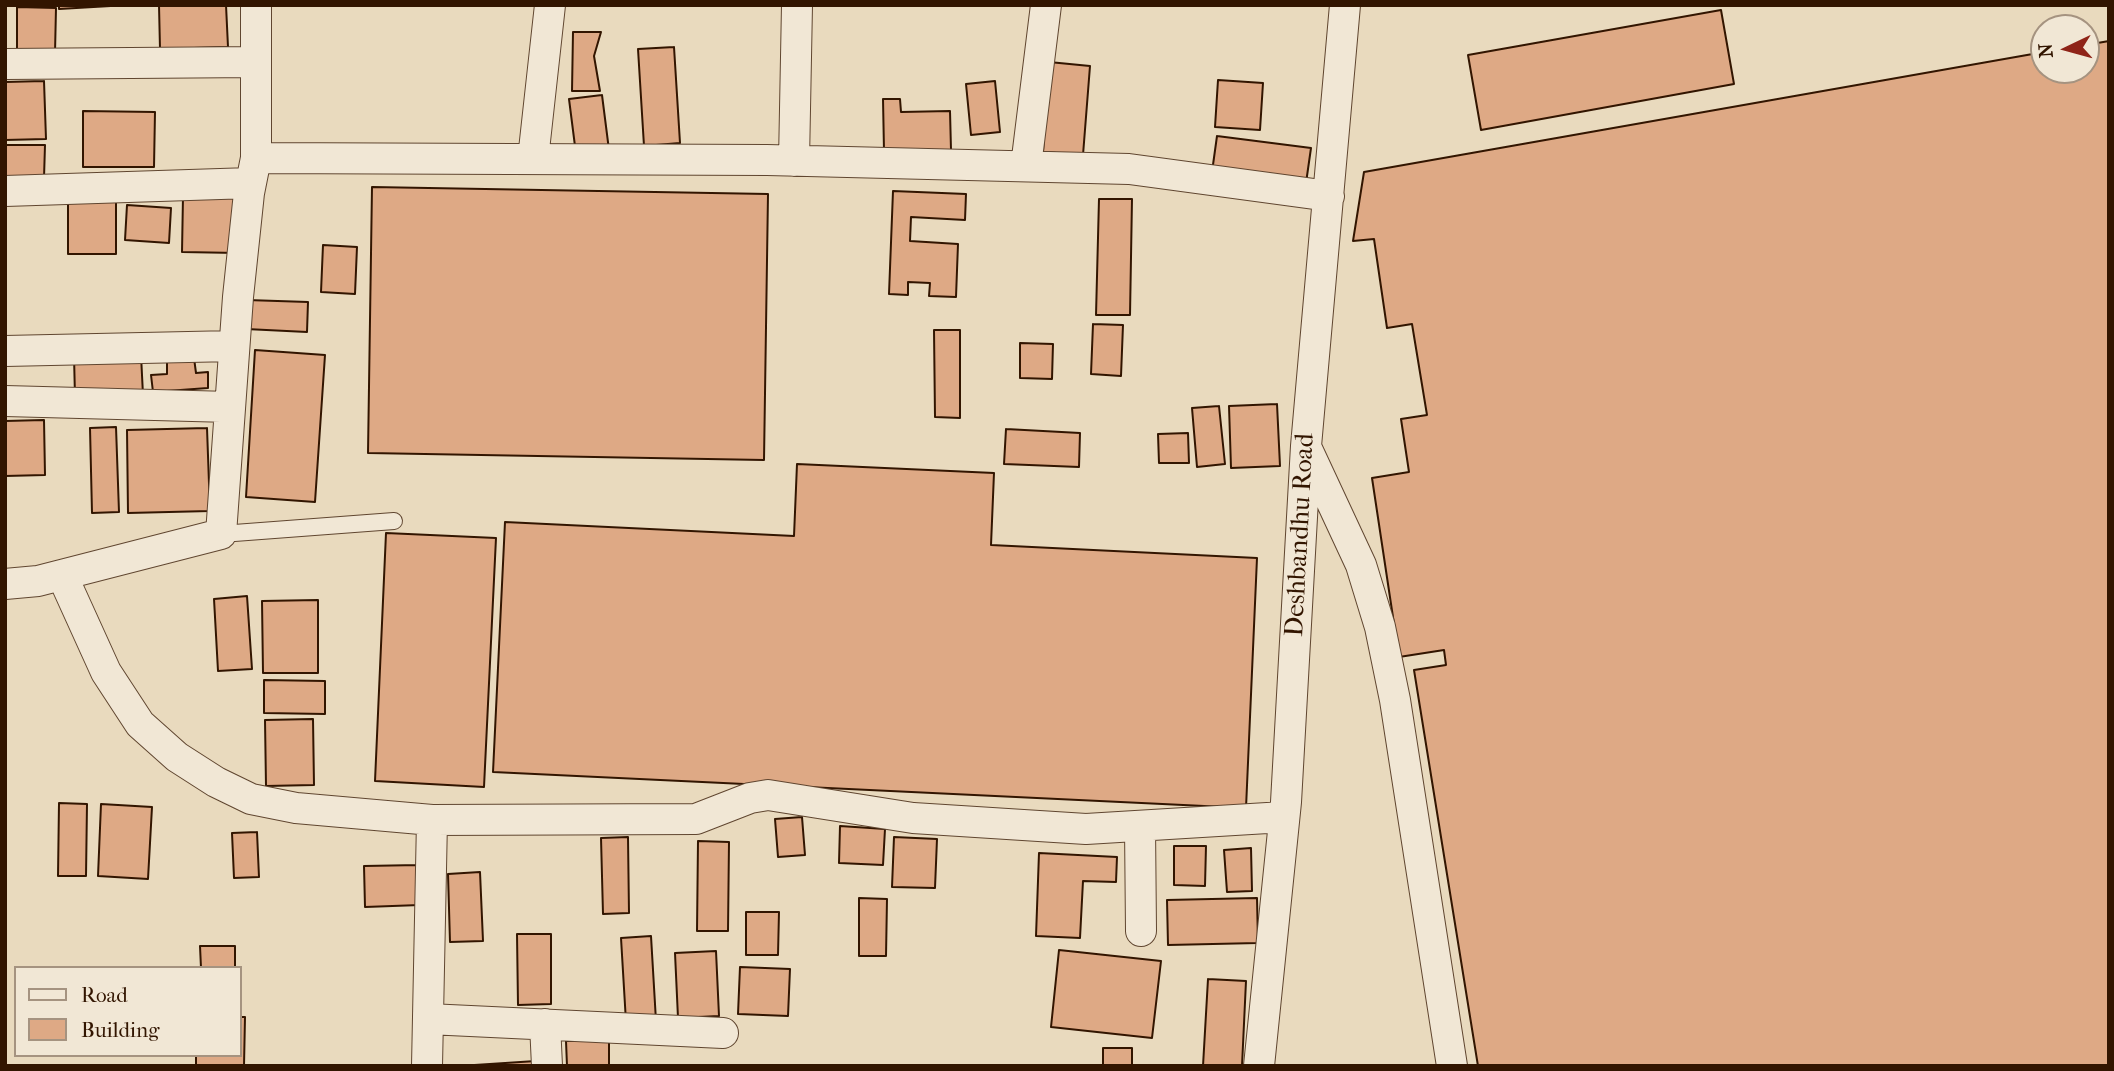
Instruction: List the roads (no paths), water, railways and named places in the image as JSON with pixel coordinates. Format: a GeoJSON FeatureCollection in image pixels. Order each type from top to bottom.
{"type":"FeatureCollection","features":[{"type":"Feature","properties":{"kind":"street"},"geometry":{"type":"LineString","coordinates":[[5,584],[38,581],[221,534],[239,284],[253,170],[256,5]]}},
{"type":"Feature","properties":{"kind":"street"},"geometry":{"type":"LineString","coordinates":[[533,159],[550,5]]}},
{"type":"Feature","properties":{"kind":"street"},"geometry":{"type":"LineString","coordinates":[[794,161],[797,5]]}},
{"type":"Feature","properties":{"kind":"street"},"geometry":{"type":"LineString","coordinates":[[1026,166],[1046,5]]}},
{"type":"Feature","properties":{"kind":"street","name":"Deshbandhu Road"},"geometry":{"type":"LineString","coordinates":[[1259,1066],[1284,817],[1306,446],[1345,5]]}},
{"type":"Feature","properties":{"kind":"street"},"geometry":{"type":"LineString","coordinates":[[5,64],[256,62]]}},
{"type":"Feature","properties":{"kind":"street"},"geometry":{"type":"LineString","coordinates":[[5,191],[253,170],[533,159],[794,161],[1129,169],[1329,195]]}},
{"type":"Feature","properties":{"kind":"street"},"geometry":{"type":"LineString","coordinates":[[5,351],[234,346]]}},
{"type":"Feature","properties":{"kind":"street"},"geometry":{"type":"LineString","coordinates":[[5,401],[230,407]]}},
{"type":"Feature","properties":{"kind":"street"},"geometry":{"type":"LineString","coordinates":[[1306,446],[1361,565],[1380,627],[1397,714],[1452,1066]]}},
{"type":"Feature","properties":{"kind":"street"},"geometry":{"type":"LineString","coordinates":[[62,575],[106,672],[140,724],[177,757],[216,782],[251,799],[296,808],[432,820],[696,819],[768,795],[913,818],[1086,830],[1284,817]]}},
{"type":"Feature","properties":{"kind":"street"},"geometry":{"type":"LineString","coordinates":[[427,1066],[432,820]]}},
{"type":"Feature","properties":{"kind":"street"},"geometry":{"type":"LineString","coordinates":[[1140,827],[1141,931]]}},
{"type":"Feature","properties":{"kind":"street"},"geometry":{"type":"LineString","coordinates":[[428,1019],[723,1033]]}},
{"type":"Feature","properties":{"kind":"street"},"geometry":{"type":"LineString","coordinates":[[545,1024],[547,1066]]}},
{"type":"Feature","properties":{"kind":"lane"},"geometry":{"type":"LineString","coordinates":[[221,534],[394,521]]}}]}
